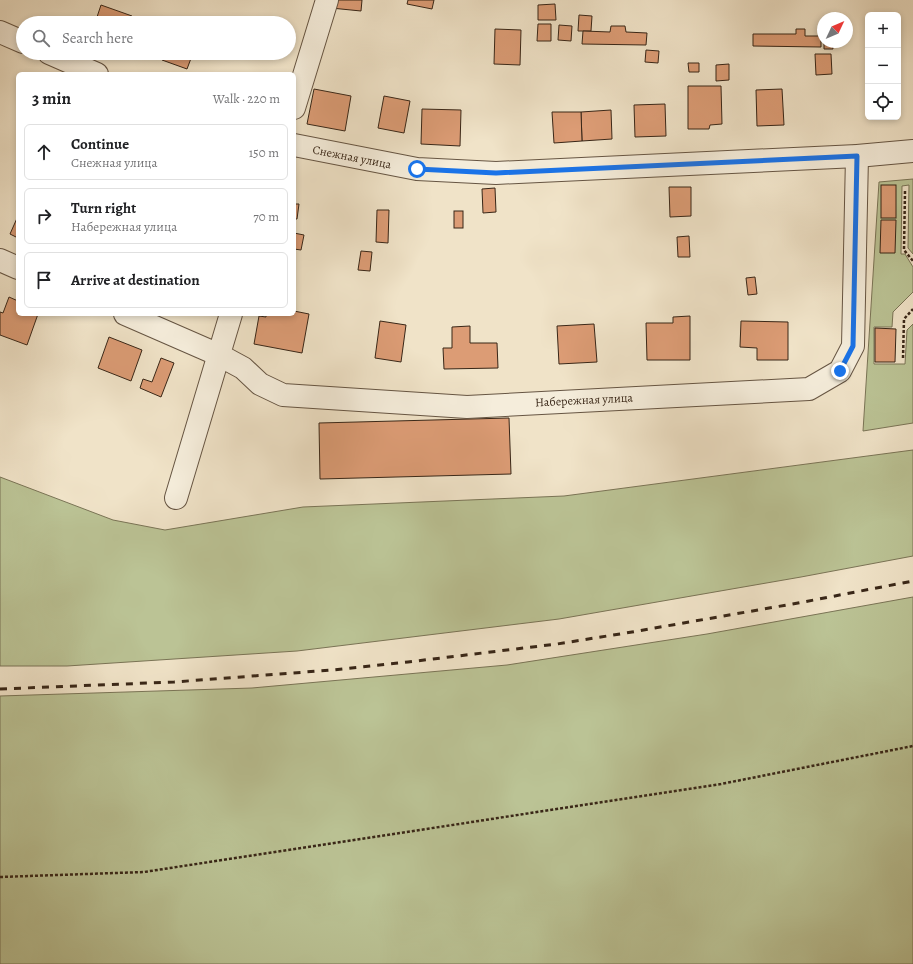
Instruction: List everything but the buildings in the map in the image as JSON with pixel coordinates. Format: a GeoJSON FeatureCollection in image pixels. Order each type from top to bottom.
{"type":"FeatureCollection","features":[{"type":"Feature","properties":{"kind":"street"},"geometry":{"type":"LineString","coordinates":[[296,101],[327,0]]}},
{"type":"Feature","properties":{"kind":"street"},"geometry":{"type":"LineString","coordinates":[[0,32],[16,39]]}},
{"type":"Feature","properties":{"kind":"street"},"geometry":{"type":"LineString","coordinates":[[64,60],[92,72]]}},
{"type":"Feature","properties":{"kind":"street","name":"Снежная улица"},"geometry":{"type":"LineString","coordinates":[[296,145],[417,169],[496,173],[857,156],[913,151]]}},
{"type":"Feature","properties":{"kind":"street","name":"Набережная улица"},"geometry":{"type":"LineString","coordinates":[[130,316],[219,355],[243,368],[260,384],[283,395],[467,407],[809,389],[840,371],[853,346],[857,156]]}},
{"type":"Feature","properties":{"kind":"street"},"geometry":{"type":"LineString","coordinates":[[0,260],[16,267]]}},
{"type":"Feature","properties":{"kind":"street"},"geometry":{"type":"LineString","coordinates":[[176,498],[230,316]]}},
{"type":"Feature","properties":{"kind":"path"},"geometry":{"type":"LineString","coordinates":[[905,191],[904,250],[913,261]]}},
{"type":"Feature","properties":{"kind":"path"},"geometry":{"type":"LineString","coordinates":[[903,358],[904,319],[913,309]]}},
{"type":"Feature","properties":{"kind":"path"},"geometry":{"type":"LineString","coordinates":[[0,877],[144,872],[721,784],[913,746]]}},
{"type":"Feature","properties":{"kind":"green space"},"geometry":{"type":"Polygon","coordinates":[[[913,179],[913,254],[908,248],[909,185],[902,186],[901,254],[905,254],[913,267],[913,292],[893,312],[892,327],[874,327],[874,364],[905,364],[907,330],[913,324],[913,423],[863,431],[879,182],[913,179]]]}},
{"type":"Feature","properties":{"kind":"green space"},"geometry":{"type":"Polygon","coordinates":[[[913,450],[913,556],[559,619],[297,651],[67,666],[0,666],[0,477],[113,520],[165,530],[303,507],[564,496],[913,450]]]}},
{"type":"Feature","properties":{"kind":"green space"},"geometry":{"type":"Polygon","coordinates":[[[913,597],[913,964],[0,964],[0,696],[252,688],[507,665],[707,634],[913,597]]]}},
{"type":"Feature","properties":{"kind":"railway"},"geometry":{"type":"LineString","coordinates":[[0,689],[174,682],[332,670],[408,662],[557,644],[632,632],[913,581]]}},
{"type":"Feature","properties":{"kind":"route"},"geometry":{"type":"LineString","coordinates":[[417,169],[496,173],[857,156],[853,346],[840,371]]}}]}
